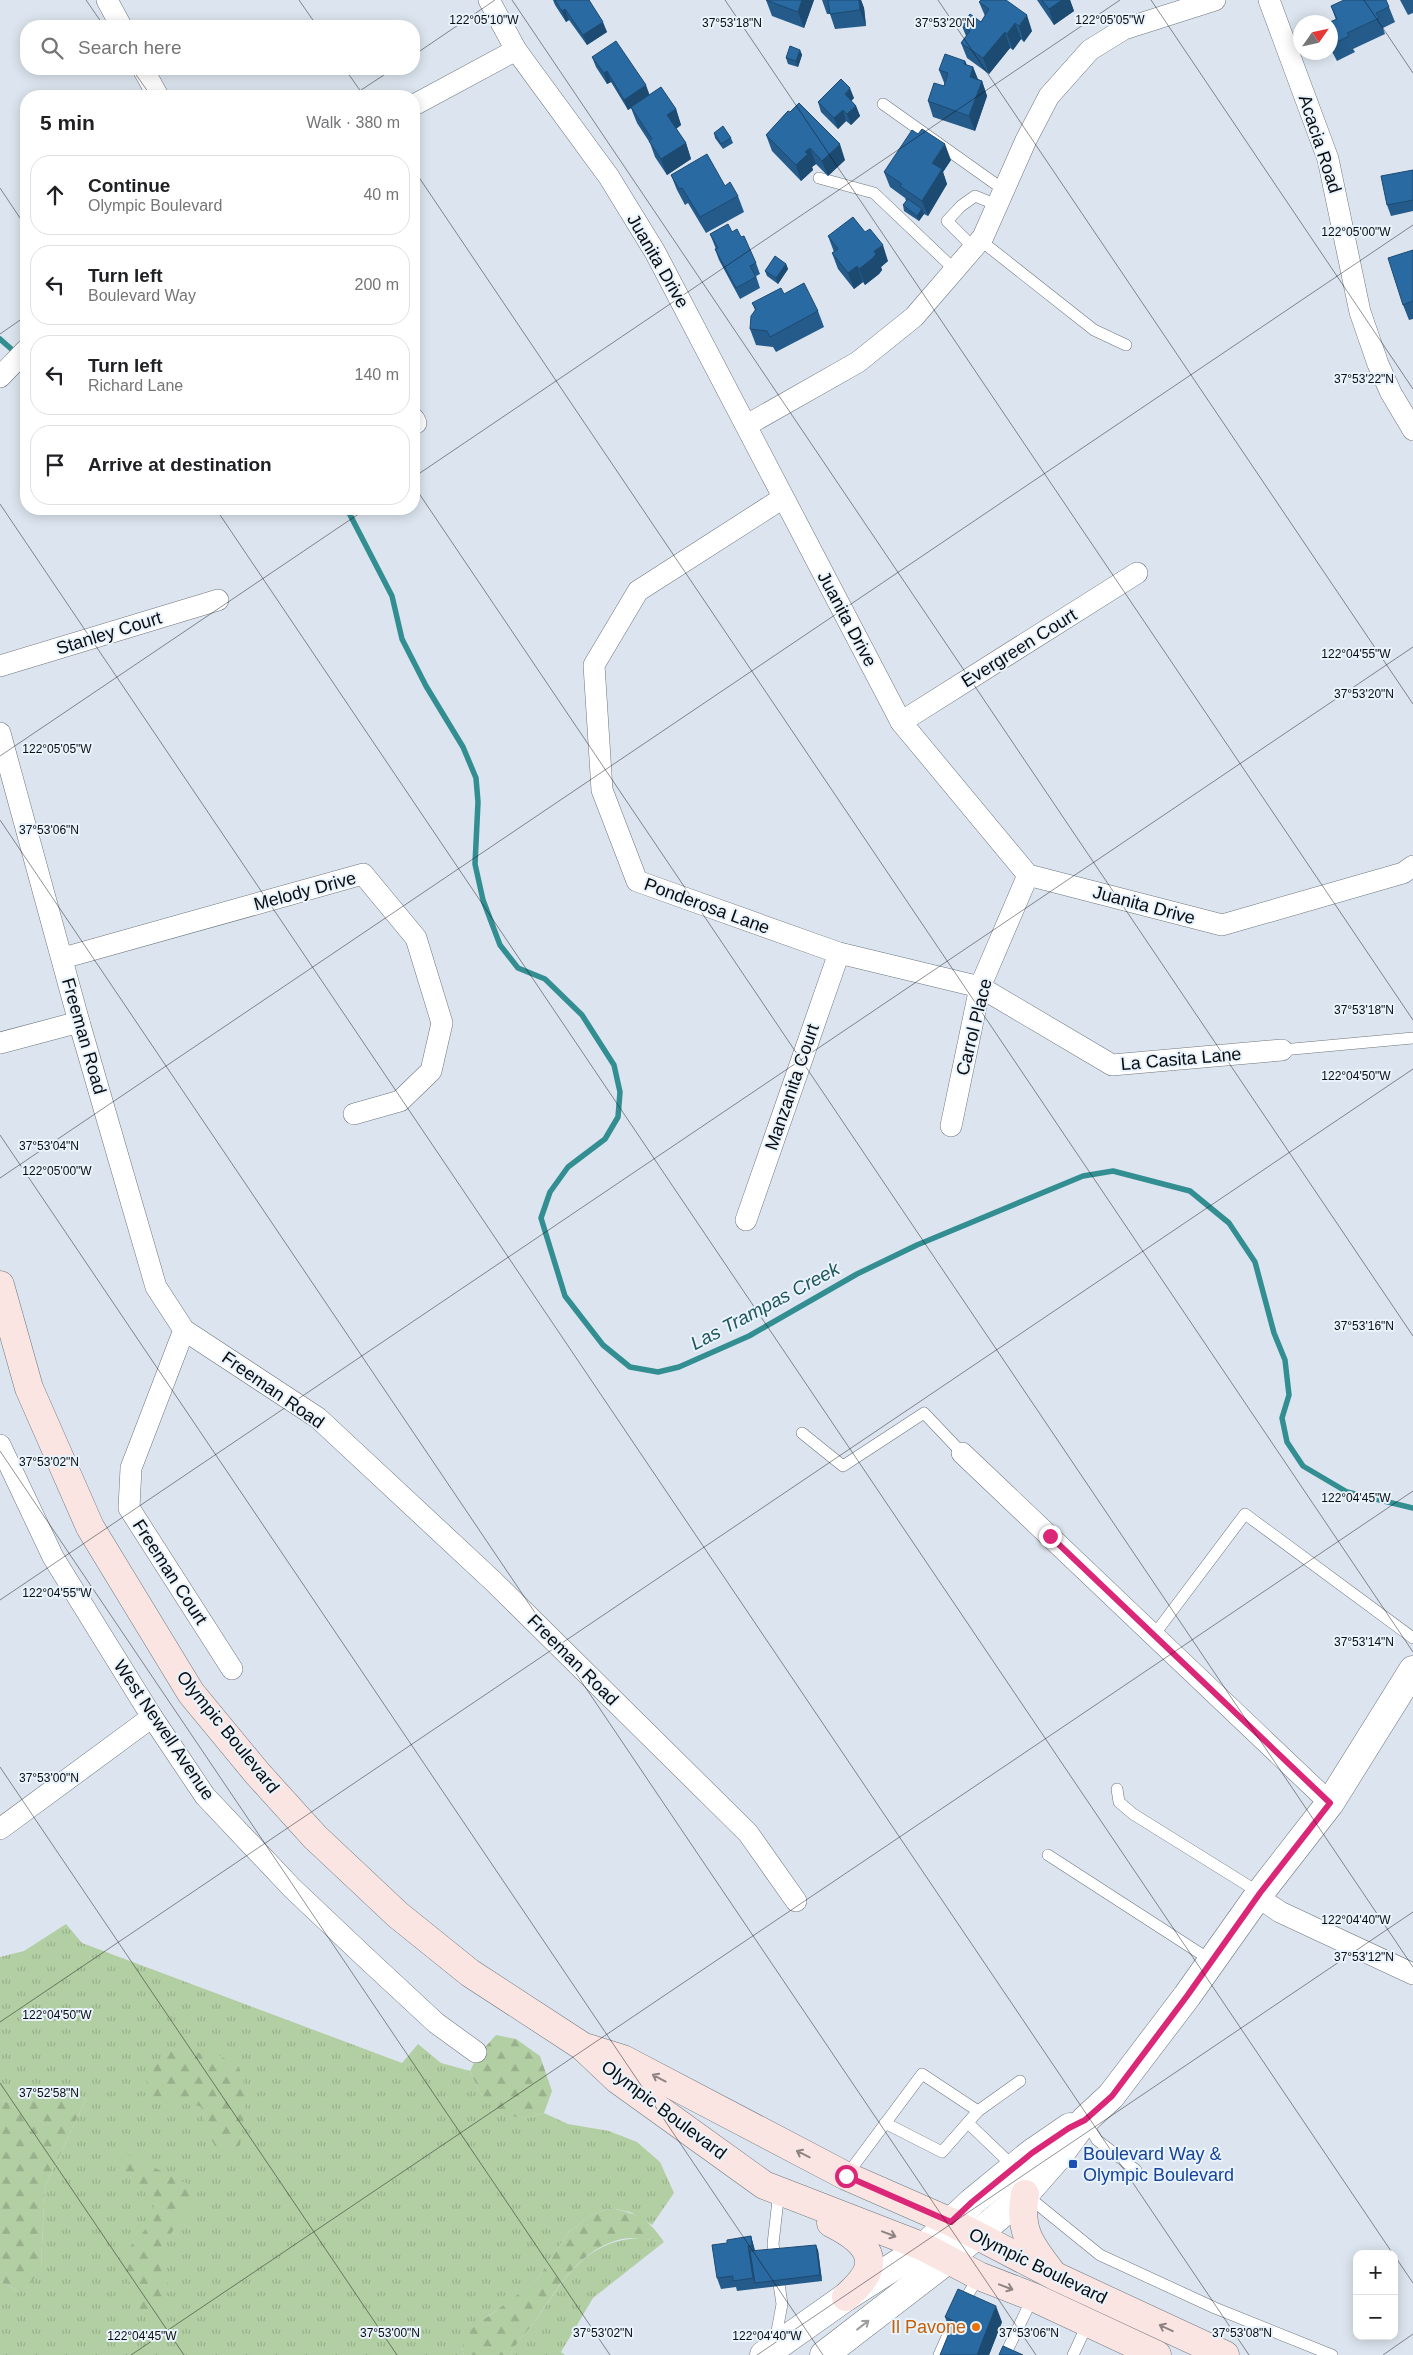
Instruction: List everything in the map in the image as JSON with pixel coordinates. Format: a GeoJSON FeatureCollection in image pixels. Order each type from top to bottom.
{"type":"FeatureCollection","features":[{"type":"Feature","properties":{"kind":"main road","name":"Olympic Boulevard"},"geometry":{"type":"LineString","coordinates":[[0,1285],[29,1388],[90,1527],[191,1693],[257,1773],[315,1837],[398,1915],[470,1973],[582,2046],[618,2080],[764,2185],[935,2254],[979,2276],[1033,2297],[1157,2355]]}},
{"type":"Feature","properties":{"kind":"main road","name":"Olympic Boulevard"},"geometry":{"type":"LineString","coordinates":[[582,2046],[623,2059],[846,2176],[951,2222],[974,2236],[1055,2276],[1225,2355]]}},
{"type":"Feature","properties":{"kind":"main road"},"geometry":{"type":"LineString","coordinates":[[787,2194],[803,2211],[856,2237],[866,2253],[868,2270],[846,2298]]}},
{"type":"Feature","properties":{"kind":"main road"},"geometry":{"type":"LineString","coordinates":[[1025,2194],[1022,2219],[1028,2238],[1055,2276]]}},
{"type":"Feature","properties":{"kind":"street"},"geometry":{"type":"LineString","coordinates":[[107,0],[118,20]]}},
{"type":"Feature","properties":{"kind":"street","name":"Juanita Drive"},"geometry":{"type":"LineString","coordinates":[[489,0],[516,50],[609,177],[650,243],[901,722],[1028,875],[1222,925],[1402,873],[1413,866]]}},
{"type":"Feature","properties":{"kind":"street"},"geometry":{"type":"LineString","coordinates":[[747,425],[858,362],[914,316],[956,271],[977,244],[1049,96],[1090,50],[1124,29],[1215,0]]}},
{"type":"Feature","properties":{"kind":"street","name":"Acacia Road"},"geometry":{"type":"LineString","coordinates":[[1268,0],[1328,159],[1360,312],[1378,364],[1391,393],[1413,430]]}},
{"type":"Feature","properties":{"kind":"street"},"geometry":{"type":"LineString","coordinates":[[420,101],[516,50]]}},
{"type":"Feature","properties":{"kind":"street"},"geometry":{"type":"LineString","coordinates":[[146,75],[155,90]]}},
{"type":"Feature","properties":{"kind":"street"},"geometry":{"type":"LineString","coordinates":[[0,377],[20,356]]}},
{"type":"Feature","properties":{"kind":"street","name":"Ponderosa Lane"},"geometry":{"type":"LineString","coordinates":[[783,498],[638,591],[594,665],[602,790],[637,882],[839,953],[980,988]]}},
{"type":"Feature","properties":{"kind":"street","name":"Evergreen Court"},"geometry":{"type":"LineString","coordinates":[[901,722],[1137,574]]}},
{"type":"Feature","properties":{"kind":"street","name":"Stanley Court"},"geometry":{"type":"LineString","coordinates":[[0,666],[218,600]]}},
{"type":"Feature","properties":{"kind":"street","name":"Freeman Road"},"geometry":{"type":"LineString","coordinates":[[0,733],[79,1022],[156,1287],[184,1330],[318,1418],[493,1580],[748,1833],[796,1901]]}},
{"type":"Feature","properties":{"kind":"street","name":"Melody Drive"},"geometry":{"type":"LineString","coordinates":[[62,958],[363,874],[416,938],[442,1023],[430,1072],[400,1101],[354,1114]]}},
{"type":"Feature","properties":{"kind":"street","name":"Carrol Place"},"geometry":{"type":"LineString","coordinates":[[951,1126],[980,988],[1028,875]]}},
{"type":"Feature","properties":{"kind":"street","name":"Manzanita Court"},"geometry":{"type":"LineString","coordinates":[[746,1220],[839,953]]}},
{"type":"Feature","properties":{"kind":"street","name":"La Casita Lane"},"geometry":{"type":"LineString","coordinates":[[980,988],[1112,1065],[1282,1050]]}},
{"type":"Feature","properties":{"kind":"street"},"geometry":{"type":"LineString","coordinates":[[0,1044],[79,1022]]}},
{"type":"Feature","properties":{"kind":"street","name":"Freeman Court"},"geometry":{"type":"LineString","coordinates":[[184,1330],[131,1468],[129,1508],[232,1669]]}},
{"type":"Feature","properties":{"kind":"street","name":"West Newell Avenue"},"geometry":{"type":"LineString","coordinates":[[0,1445],[53,1557],[152,1717],[205,1796],[292,1888],[436,2023],[476,2052]]}},
{"type":"Feature","properties":{"kind":"street"},"geometry":{"type":"LineString","coordinates":[[962,1452],[1330,1803]]}},
{"type":"Feature","properties":{"kind":"street"},"geometry":{"type":"LineString","coordinates":[[770,2353],[846,2298],[974,2236],[1025,2194],[1060,2154],[1085,2120],[1112,2096],[1259,1895],[1330,1803],[1411,1680]]}},
{"type":"Feature","properties":{"kind":"street"},"geometry":{"type":"LineString","coordinates":[[0,1829],[152,1717]]}},
{"type":"Feature","properties":{"kind":"street"},"geometry":{"type":"LineString","coordinates":[[1259,1895],[1280,1912],[1413,1974]]}},
{"type":"Feature","properties":{"kind":"street"},"geometry":{"type":"LineString","coordinates":[[824,2355],[935,2254],[951,2222],[1015,2168],[1069,2128],[1085,2120]]}},
{"type":"Feature","properties":{"kind":"lane"},"geometry":{"type":"LineString","coordinates":[[883,104],[1000,198]]}},
{"type":"Feature","properties":{"kind":"lane"},"geometry":{"type":"LineString","coordinates":[[818,178],[874,193],[956,271]]}},
{"type":"Feature","properties":{"kind":"lane"},"geometry":{"type":"LineString","coordinates":[[1000,198],[975,196],[961,206],[947,221],[1094,330],[1126,345]]}},
{"type":"Feature","properties":{"kind":"lane"},"geometry":{"type":"LineString","coordinates":[[1282,1050],[1413,1038]]}},
{"type":"Feature","properties":{"kind":"lane"},"geometry":{"type":"LineString","coordinates":[[802,1433],[843,1466],[924,1413],[962,1452]]}},
{"type":"Feature","properties":{"kind":"lane"},"geometry":{"type":"LineString","coordinates":[[1154,1635],[1245,1514],[1413,1638]]}},
{"type":"Feature","properties":{"kind":"lane"},"geometry":{"type":"LineString","coordinates":[[1117,1789],[1119,1802],[1132,1814],[1259,1895]]}},
{"type":"Feature","properties":{"kind":"lane"},"geometry":{"type":"LineString","coordinates":[[1048,1855],[1212,1961]]}},
{"type":"Feature","properties":{"kind":"lane"},"geometry":{"type":"LineString","coordinates":[[846,2176],[922,2074],[978,2112]]}},
{"type":"Feature","properties":{"kind":"lane"},"geometry":{"type":"LineString","coordinates":[[885,2123],[942,2152],[978,2112],[1020,2081]]}},
{"type":"Feature","properties":{"kind":"lane"},"geometry":{"type":"LineString","coordinates":[[1085,2120],[1097,2140],[1136,2170]]}},
{"type":"Feature","properties":{"kind":"lane"},"geometry":{"type":"LineString","coordinates":[[968,2123],[1015,2168]]}},
{"type":"Feature","properties":{"kind":"lane"},"geometry":{"type":"LineString","coordinates":[[770,2353],[780,2324],[782,2304],[773,2244],[787,2194]]}},
{"type":"Feature","properties":{"kind":"lane"},"geometry":{"type":"LineString","coordinates":[[1025,2194],[1100,2255],[1215,2308],[1332,2355]]}},
{"type":"Feature","properties":{"kind":"lane"},"geometry":{"type":"LineString","coordinates":[[939,2355],[960,2308],[979,2276]]}},
{"type":"Feature","properties":{"kind":"lane"},"geometry":{"type":"LineString","coordinates":[[1005,2355],[1033,2297]]}},
{"type":"Feature","properties":{"kind":"lane"},"geometry":{"type":"LineString","coordinates":[[1072,2355],[1088,2323]]}},
{"type":"Feature","properties":{"kind":"green space"},"geometry":{"type":"Polygon","coordinates":[[[66,1924],[82,1943],[402,2063],[418,2044],[441,2063],[470,2071],[481,2095],[524,2119],[544,2113],[568,2124],[609,2131],[637,2142],[660,2162],[674,2193],[652,2225],[630,2212],[610,2208],[591,2215],[569,2232],[536,2281],[488,2316],[462,2348],[464,2355],[0,2355],[0,2281],[18,2291],[41,2265],[45,2187],[86,2099],[71,2093],[0,2102],[0,1957],[24,1951],[66,1924]]]}},
{"type":"Feature","properties":{"kind":"green space"},"geometry":{"type":"Polygon","coordinates":[[[496,2035],[516,2039],[540,2056],[552,2091],[544,2113],[524,2119],[497,2112],[481,2095],[470,2071],[478,2055],[496,2035]]]}},
{"type":"Feature","properties":{"kind":"green space"},"geometry":{"type":"Polygon","coordinates":[[[167,2051],[217,2054],[239,2067],[247,2095],[240,2145],[231,2152],[215,2146],[207,2131],[201,2107],[177,2098],[150,2096],[145,2075],[167,2051]]]}},
{"type":"Feature","properties":{"kind":"green space"},"geometry":{"type":"Polygon","coordinates":[[[71,2093],[86,2099],[45,2187],[41,2265],[32,2282],[18,2291],[0,2281],[0,2102],[71,2093]]]}},
{"type":"Feature","properties":{"kind":"green space"},"geometry":{"type":"Polygon","coordinates":[[[124,2153],[194,2187],[196,2202],[185,2214],[167,2242],[164,2259],[168,2273],[167,2289],[161,2306],[152,2321],[141,2313],[136,2293],[117,2260],[141,2235],[153,2219],[154,2193],[131,2179],[117,2163],[124,2153]]]}},
{"type":"Feature","properties":{"kind":"green space"},"geometry":{"type":"Polygon","coordinates":[[[610,2208],[628,2212],[641,2218],[653,2227],[664,2242],[627,2238],[607,2244],[595,2251],[572,2270],[510,2355],[464,2355],[462,2348],[467,2332],[536,2281],[569,2232],[591,2215],[610,2208]]]}},
{"type":"Feature","properties":{"kind":"green space"},"geometry":{"type":"Polygon","coordinates":[[[641,2238],[664,2242],[593,2298],[561,2352],[565,2355],[510,2355],[566,2277],[590,2254],[604,2246],[621,2240],[641,2238]]]}},
{"type":"Feature","properties":{"kind":"building"},"geometry":{"type":"Polygon","coordinates":[[[555,0],[589,0],[603,22],[583,35],[565,9],[562,11],[555,0]]]}},
{"type":"Feature","properties":{"kind":"building"},"geometry":{"type":"Polygon","coordinates":[[[766,0],[802,0],[798,12],[766,0]]]}},
{"type":"Feature","properties":{"kind":"building"},"geometry":{"type":"Polygon","coordinates":[[[828,0],[859,0],[860,10],[830,14],[828,0]]]}},
{"type":"Feature","properties":{"kind":"building"},"geometry":{"type":"Polygon","coordinates":[[[981,0],[1006,0],[1027,15],[1019,26],[1015,23],[1007,34],[1005,32],[983,58],[961,43],[970,31],[962,26],[970,14],[981,22],[989,9],[979,2],[981,0]]]}},
{"type":"Feature","properties":{"kind":"building"},"geometry":{"type":"Polygon","coordinates":[[[1042,0],[1062,0],[1049,9],[1042,0]]]}},
{"type":"Feature","properties":{"kind":"building"},"geometry":{"type":"Polygon","coordinates":[[[1344,0],[1386,0],[1389,7],[1376,13],[1379,18],[1347,33],[1349,36],[1338,42],[1338,15],[1335,15],[1331,6],[1344,0]]]}},
{"type":"Feature","properties":{"kind":"building"},"geometry":{"type":"Polygon","coordinates":[[[616,41],[646,85],[624,100],[607,71],[604,73],[592,57],[616,41]]]}},
{"type":"Feature","properties":{"kind":"building"},"geometry":{"type":"Polygon","coordinates":[[[790,46],[800,50],[796,61],[786,58],[790,46]]]}},
{"type":"Feature","properties":{"kind":"building"},"geometry":{"type":"Polygon","coordinates":[[[945,54],[965,61],[964,64],[973,67],[970,77],[982,81],[969,116],[928,101],[934,83],[944,86],[948,73],[939,70],[945,54]]]}},
{"type":"Feature","properties":{"kind":"building"},"geometry":{"type":"Polygon","coordinates":[[[841,79],[850,88],[845,94],[856,106],[847,114],[843,110],[834,118],[818,102],[841,79]]]}},
{"type":"Feature","properties":{"kind":"building"},"geometry":{"type":"Polygon","coordinates":[[[661,87],[676,109],[667,115],[686,143],[661,159],[649,141],[652,139],[631,107],[661,87]]]}},
{"type":"Feature","properties":{"kind":"building"},"geometry":{"type":"Polygon","coordinates":[[[799,103],[840,144],[822,161],[810,148],[805,152],[808,154],[796,165],[766,135],[788,111],[790,112],[799,103]]]}},
{"type":"Feature","properties":{"kind":"building"},"geometry":{"type":"Polygon","coordinates":[[[723,126],[731,138],[721,144],[714,133],[723,126]]]}},
{"type":"Feature","properties":{"kind":"building"},"geometry":{"type":"Polygon","coordinates":[[[922,129],[945,144],[932,163],[942,169],[922,201],[884,172],[912,130],[918,134],[922,129]]]}},
{"type":"Feature","properties":{"kind":"building"},"geometry":{"type":"Polygon","coordinates":[[[707,154],[725,186],[730,182],[738,196],[700,217],[682,188],[679,189],[671,175],[707,154]]]}},
{"type":"Feature","properties":{"kind":"building"},"geometry":{"type":"Polygon","coordinates":[[[1413,170],[1413,200],[1387,205],[1381,176],[1413,170]]]}},
{"type":"Feature","properties":{"kind":"building"},"geometry":{"type":"Polygon","coordinates":[[[908,199],[922,209],[917,216],[903,205],[908,199]]]}},
{"type":"Feature","properties":{"kind":"building"},"geometry":{"type":"Polygon","coordinates":[[[853,217],[865,232],[870,229],[883,245],[874,251],[876,254],[873,258],[859,269],[857,266],[848,273],[832,253],[838,249],[828,236],[853,217]]]}},
{"type":"Feature","properties":{"kind":"building"},"geometry":{"type":"Polygon","coordinates":[[[728,224],[732,232],[737,229],[741,237],[744,236],[756,263],[750,266],[756,277],[736,288],[715,249],[718,248],[710,234],[728,224]]]}},
{"type":"Feature","properties":{"kind":"building"},"geometry":{"type":"Polygon","coordinates":[[[1413,250],[1413,301],[1403,305],[1388,258],[1413,250]]]}},
{"type":"Feature","properties":{"kind":"building"},"geometry":{"type":"Polygon","coordinates":[[[775,256],[786,264],[776,278],[765,271],[775,256]]]}},
{"type":"Feature","properties":{"kind":"building"},"geometry":{"type":"Polygon","coordinates":[[[804,283],[818,311],[770,337],[767,331],[750,329],[751,316],[756,309],[752,303],[781,288],[784,294],[804,283]]]}},
{"type":"Feature","properties":{"kind":"building"},"geometry":{"type":"Polygon","coordinates":[[[751,2236],[752,2246],[748,2246],[753,2278],[733,2281],[733,2276],[717,2278],[712,2245],[751,2236]]]}},
{"type":"Feature","properties":{"kind":"building"},"geometry":{"type":"Polygon","coordinates":[[[816,2245],[820,2275],[755,2283],[750,2251],[816,2245]]]}},
{"type":"Feature","properties":{"kind":"building"},"geometry":{"type":"Polygon","coordinates":[[[958,2289],[996,2306],[977,2355],[940,2355],[954,2321],[945,2317],[958,2289]]]}},
{"type":"Feature","properties":{"kind":"building"},"geometry":{"type":"Polygon","coordinates":[[[1003,2346],[1023,2355],[999,2355],[1003,2346]]]}},
{"type":"Feature","properties":{"kind":"waterway","name":"Las Trampas Creek"},"geometry":{"type":"LineString","coordinates":[[0,339],[17,354]]}},
{"type":"Feature","properties":{"kind":"waterway","name":"Las Trampas Creek"},"geometry":{"type":"LineString","coordinates":[[350,515],[392,596],[402,639],[426,686],[463,747],[476,778],[478,802],[475,864],[483,900],[500,945],[518,968],[545,979],[582,1015],[614,1065],[620,1092],[618,1117],[605,1139],[568,1167],[550,1192],[541,1218],[565,1296],[603,1345],[630,1367],[658,1372],[679,1367],[749,1336],[857,1274],[917,1245],[1083,1176],[1113,1171],[1190,1191],[1229,1223],[1255,1262],[1274,1333],[1285,1360],[1289,1395],[1282,1418],[1287,1442],[1303,1466],[1347,1492],[1413,1508]]}},
{"type":"Feature","properties":{"kind":"place","name":"Boulevard Way & Olympic Boulevard"},"geometry":{"type":"Point","coordinates":[1073,2164]}},
{"type":"Feature","properties":{"kind":"place","name":"Il Pavone"},"geometry":{"type":"Point","coordinates":[976,2327]}},
{"type":"Feature","properties":{"kind":"route"},"geometry":{"type":"LineString","coordinates":[[846,2176],[951,2222],[972,2202],[1032,2153],[1069,2128],[1085,2120],[1112,2096],[1187,1996],[1260,1893],[1330,1803],[1050,1536]]}}]}
